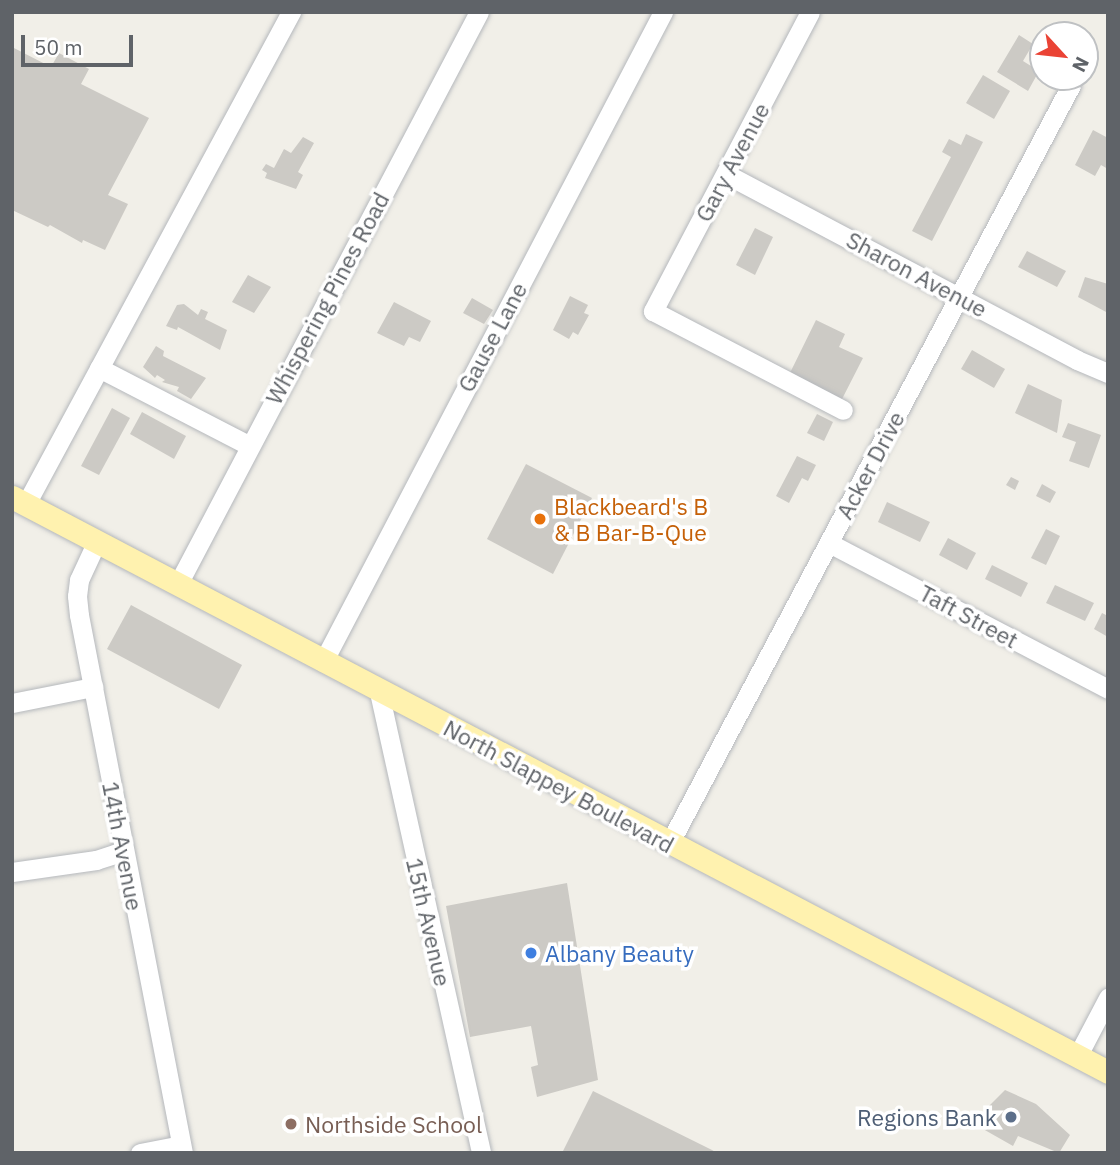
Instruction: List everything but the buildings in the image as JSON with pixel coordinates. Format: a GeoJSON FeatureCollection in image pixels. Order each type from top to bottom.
{"type":"FeatureCollection","features":[{"type":"Feature","properties":{"kind":"main road","name":"North Slappey Boulevard"},"geometry":{"type":"LineString","coordinates":[[19,500],[669,845],[1108,1072]]}},
{"type":"Feature","properties":{"kind":"street"},"geometry":{"type":"LineString","coordinates":[[19,500],[99,368],[291,12]]}},
{"type":"Feature","properties":{"kind":"street","name":"Whispering Pines Road"},"geometry":{"type":"LineString","coordinates":[[178,584],[479,12]]}},
{"type":"Feature","properties":{"kind":"street","name":"Gause Lane"},"geometry":{"type":"LineString","coordinates":[[323,662],[663,12]]}},
{"type":"Feature","properties":{"kind":"street","name":"Gary Avenue"},"geometry":{"type":"LineString","coordinates":[[810,12],[653,311],[843,410]]}},
{"type":"Feature","properties":{"kind":"street","name":"Acker Drive"},"geometry":{"type":"LineString","coordinates":[[669,845],[1068,91]]}},
{"type":"Feature","properties":{"kind":"street","name":"Sharon Avenue"},"geometry":{"type":"LineString","coordinates":[[726,174],[1077,360],[1108,373]]}},
{"type":"Feature","properties":{"kind":"street"},"geometry":{"type":"LineString","coordinates":[[99,368],[250,446]]}},
{"type":"Feature","properties":{"kind":"street","name":"14th Avenue"},"geometry":{"type":"LineString","coordinates":[[97,541],[79,580],[77,596],[182,1149]]}},
{"type":"Feature","properties":{"kind":"street","name":"Taft Street"},"geometry":{"type":"LineString","coordinates":[[829,543],[1108,690]]}},
{"type":"Feature","properties":{"kind":"street"},"geometry":{"type":"LineString","coordinates":[[12,703],[93,687]]}},
{"type":"Feature","properties":{"kind":"street","name":"15th Avenue"},"geometry":{"type":"LineString","coordinates":[[379,692],[481,1153]]}},
{"type":"Feature","properties":{"kind":"street"},"geometry":{"type":"LineString","coordinates":[[12,872],[96,860],[124,851]]}},
{"type":"Feature","properties":{"kind":"street"},"geometry":{"type":"LineString","coordinates":[[1077,1056],[1108,998]]}},
{"type":"Feature","properties":{"kind":"street"},"geometry":{"type":"LineString","coordinates":[[140,1153],[182,1149]]}},
{"type":"Feature","properties":{"kind":"place","name":"Blackbeard's B & B Bar-B-Que"},"geometry":{"type":"Point","coordinates":[540,519]}},
{"type":"Feature","properties":{"kind":"place","name":"Albany Beauty"},"geometry":{"type":"Point","coordinates":[531,953]}},
{"type":"Feature","properties":{"kind":"place","name":"Regions Bank"},"geometry":{"type":"Point","coordinates":[1011,1117]}},
{"type":"Feature","properties":{"kind":"place","name":"Northside School"},"geometry":{"type":"Point","coordinates":[291,1124]}}]}
